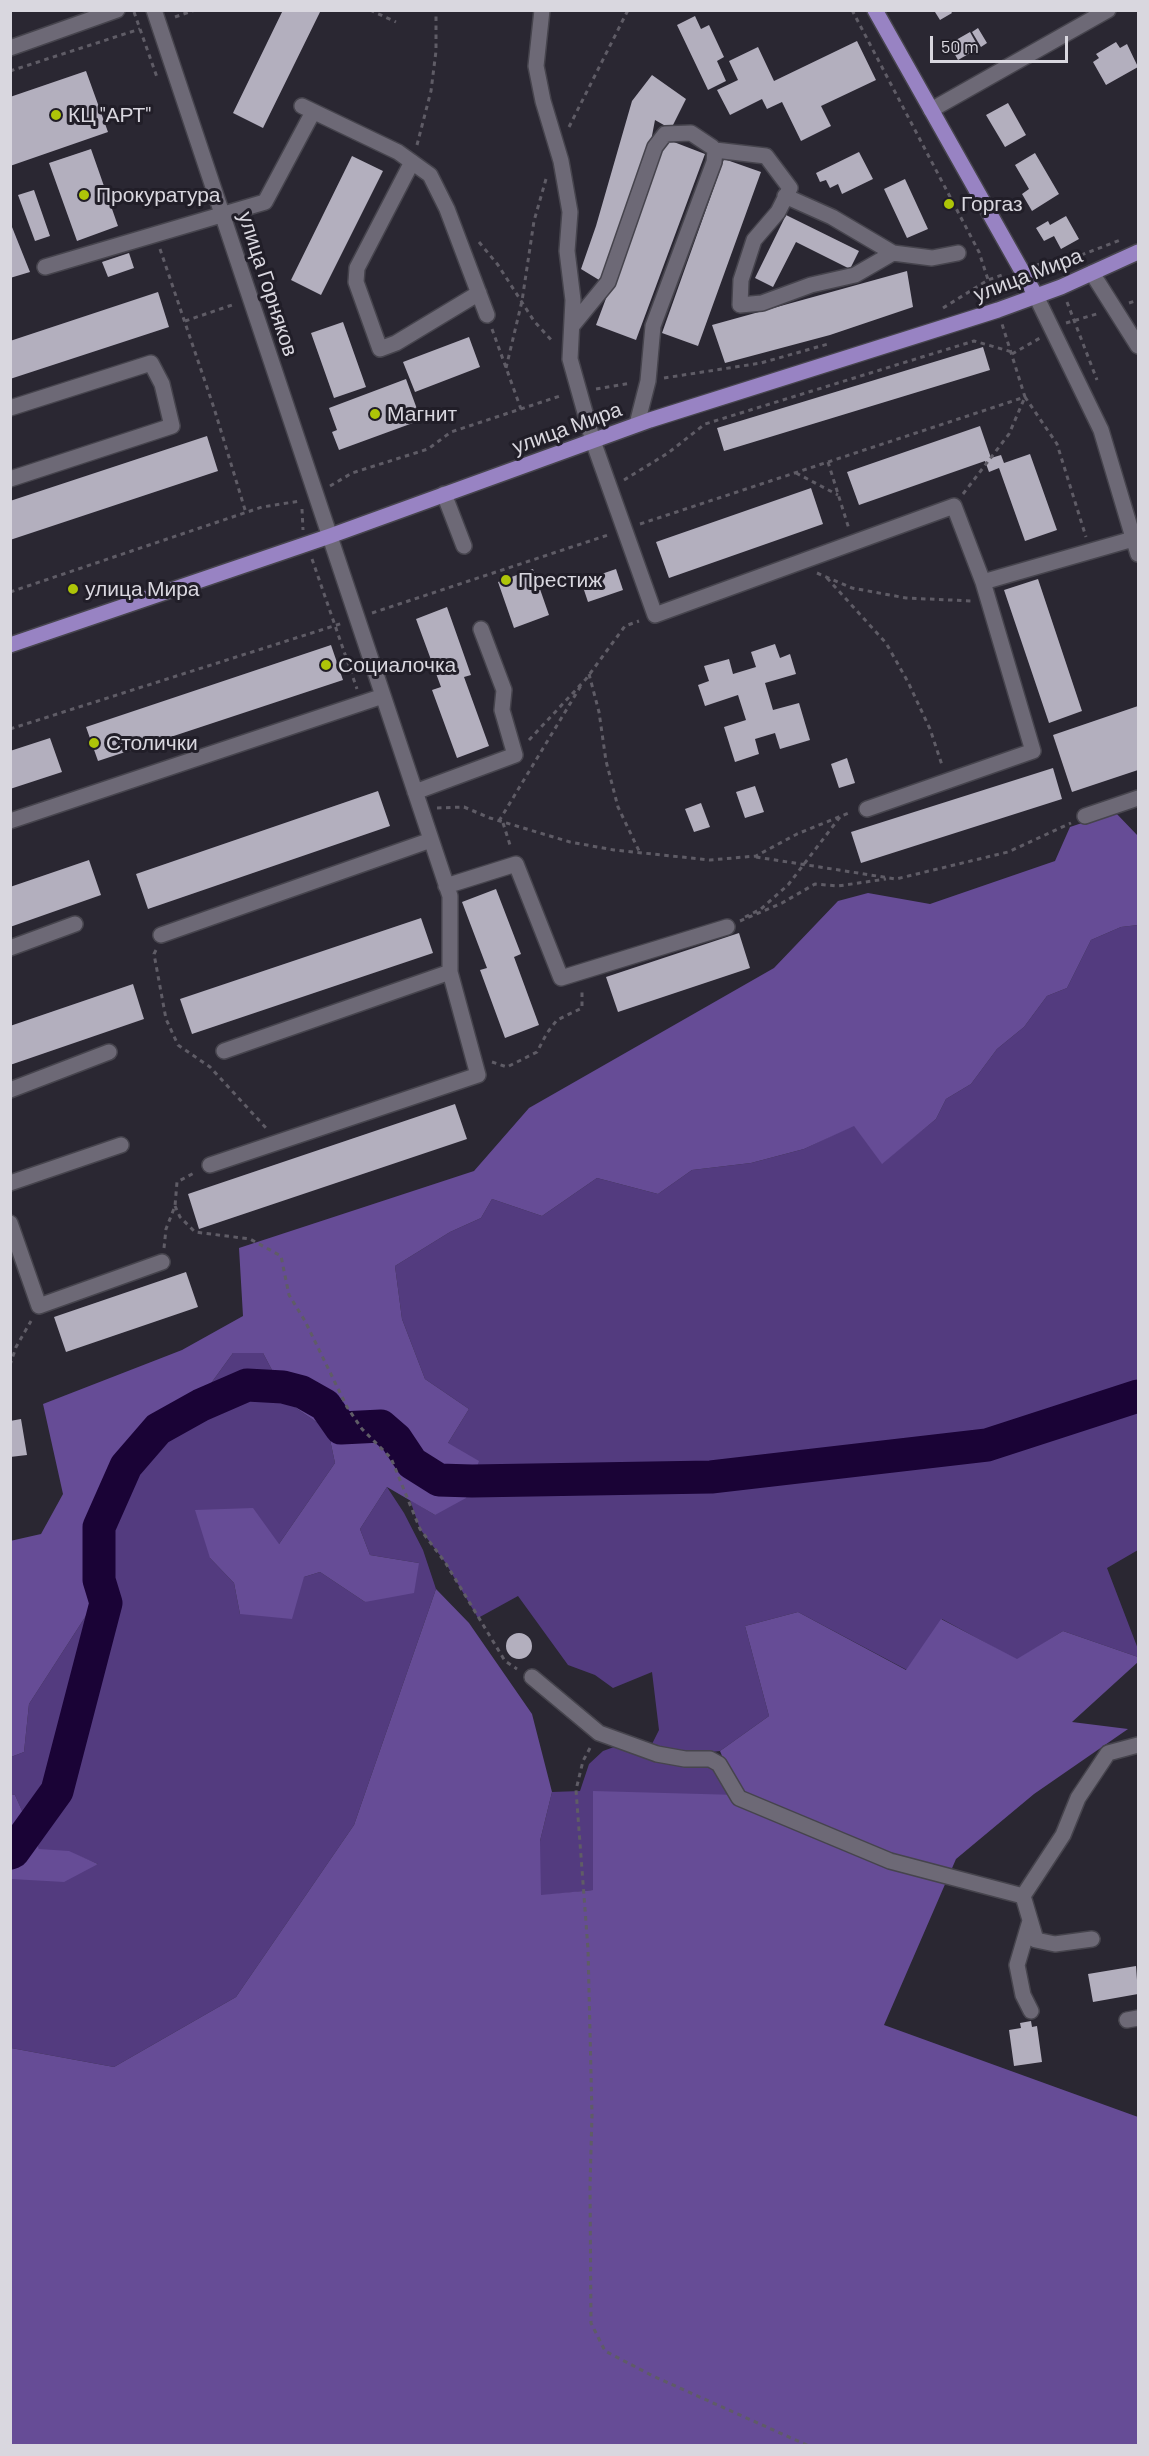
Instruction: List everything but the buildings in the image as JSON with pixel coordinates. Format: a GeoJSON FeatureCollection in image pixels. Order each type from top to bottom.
{"type":"FeatureCollection","features":[{"type":"Feature","properties":{"kind":"main road"},"geometry":{"type":"LineString","coordinates":[[875,10],[1036,296]]}},
{"type":"Feature","properties":{"kind":"main road","name":"улица Мира"},"geometry":{"type":"LineString","coordinates":[[10,645],[330,536],[637,424],[998,310],[1061,287],[1138,252]]}},
{"type":"Feature","properties":{"kind":"street"},"geometry":{"type":"LineString","coordinates":[[11,47],[117,10]]}},
{"type":"Feature","properties":{"kind":"street"},"geometry":{"type":"LineString","coordinates":[[542,10],[536,66],[543,101],[561,161],[570,212],[567,251],[573,300],[570,359],[593,441],[655,615],[954,506],[983,582],[1032,751],[867,809]]}},
{"type":"Feature","properties":{"kind":"street"},"geometry":{"type":"LineString","coordinates":[[931,110],[1108,10]]}},
{"type":"Feature","properties":{"kind":"street","name":"улица Горняков"},"geometry":{"type":"LineString","coordinates":[[156,17],[222,213],[309,498],[330,536],[450,896],[450,972],[473,1056]]}},
{"type":"Feature","properties":{"kind":"street"},"geometry":{"type":"LineString","coordinates":[[45,267],[265,202],[307,109],[398,152],[430,175],[447,209],[487,315]]}},
{"type":"Feature","properties":{"kind":"street"},"geometry":{"type":"LineString","coordinates":[[572,326],[608,282],[655,147],[664,134],[691,133],[715,150],[766,156],[790,188],[778,212],[754,240],[741,280],[740,305],[762,303],[811,285],[855,275],[893,253]]}},
{"type":"Feature","properties":{"kind":"street"},"geometry":{"type":"LineString","coordinates":[[637,424],[648,381],[653,326],[714,162],[715,150]]}},
{"type":"Feature","properties":{"kind":"street"},"geometry":{"type":"LineString","coordinates":[[412,162],[357,268],[356,282],[380,349],[396,343],[479,293]]}},
{"type":"Feature","properties":{"kind":"street"},"geometry":{"type":"LineString","coordinates":[[785,196],[832,217],[893,253],[932,258],[958,253]]}},
{"type":"Feature","properties":{"kind":"street"},"geometry":{"type":"LineString","coordinates":[[1092,273],[1138,346]]}},
{"type":"Feature","properties":{"kind":"street"},"geometry":{"type":"LineString","coordinates":[[1036,296],[1101,430],[1138,554]]}},
{"type":"Feature","properties":{"kind":"street"},"geometry":{"type":"LineString","coordinates":[[10,408],[151,363],[162,384],[172,426],[10,479]]}},
{"type":"Feature","properties":{"kind":"street"},"geometry":{"type":"LineString","coordinates":[[444,494],[464,546]]}},
{"type":"Feature","properties":{"kind":"street"},"geometry":{"type":"LineString","coordinates":[[983,582],[1133,539]]}},
{"type":"Feature","properties":{"kind":"street"},"geometry":{"type":"LineString","coordinates":[[415,792],[515,755],[502,710],[504,690],[481,629]]}},
{"type":"Feature","properties":{"kind":"street"},"geometry":{"type":"LineString","coordinates":[[10,821],[383,696]]}},
{"type":"Feature","properties":{"kind":"street"},"geometry":{"type":"LineString","coordinates":[[1085,816],[1138,798]]}},
{"type":"Feature","properties":{"kind":"street"},"geometry":{"type":"LineString","coordinates":[[161,935],[431,840]]}},
{"type":"Feature","properties":{"kind":"street"},"geometry":{"type":"LineString","coordinates":[[446,886],[516,864],[561,978],[727,927]]}},
{"type":"Feature","properties":{"kind":"street"},"geometry":{"type":"LineString","coordinates":[[10,948],[75,924]]}},
{"type":"Feature","properties":{"kind":"street"},"geometry":{"type":"LineString","coordinates":[[224,1051],[450,972]]}},
{"type":"Feature","properties":{"kind":"street"},"geometry":{"type":"LineString","coordinates":[[10,1089],[109,1052]]}},
{"type":"Feature","properties":{"kind":"street"},"geometry":{"type":"LineString","coordinates":[[210,1165],[478,1075],[473,1056]]}},
{"type":"Feature","properties":{"kind":"street"},"geometry":{"type":"LineString","coordinates":[[10,1183],[122,1145]]}},
{"type":"Feature","properties":{"kind":"street"},"geometry":{"type":"LineString","coordinates":[[10,1223],[39,1306],[162,1262]]}},
{"type":"Feature","properties":{"kind":"street"},"geometry":{"type":"LineString","coordinates":[[532,1677],[598,1733],[657,1754],[685,1760],[711,1759],[719,1764],[740,1798],[890,1861],[1023,1896]]}},
{"type":"Feature","properties":{"kind":"street"},"geometry":{"type":"LineString","coordinates":[[1092,1939],[1055,1944],[1036,1940],[1023,1896],[1062,1835],[1078,1798],[1108,1753],[1138,1745]]}},
{"type":"Feature","properties":{"kind":"street"},"geometry":{"type":"LineString","coordinates":[[1030,1921],[1017,1965],[1023,1995],[1031,2011]]}},
{"type":"Feature","properties":{"kind":"path"},"geometry":{"type":"LineString","coordinates":[[134,10],[160,87]]}},
{"type":"Feature","properties":{"kind":"path"},"geometry":{"type":"LineString","coordinates":[[10,71],[156,17],[195,10]]}},
{"type":"Feature","properties":{"kind":"path"},"geometry":{"type":"LineString","coordinates":[[370,10],[396,22]]}},
{"type":"Feature","properties":{"kind":"path"},"geometry":{"type":"LineString","coordinates":[[412,162],[431,91],[436,51],[436,10]]}},
{"type":"Feature","properties":{"kind":"path"},"geometry":{"type":"LineString","coordinates":[[852,10],[979,252],[1025,397],[1057,444],[1090,551]]}},
{"type":"Feature","properties":{"kind":"path"},"geometry":{"type":"LineString","coordinates":[[155,233],[246,513]]}},
{"type":"Feature","properties":{"kind":"path"},"geometry":{"type":"LineString","coordinates":[[474,237],[498,265],[534,321],[570,359]]}},
{"type":"Feature","properties":{"kind":"path"},"geometry":{"type":"LineString","coordinates":[[934,311],[945,307],[988,280],[1021,269],[1076,257],[1128,237]]}},
{"type":"Feature","properties":{"kind":"path"},"geometry":{"type":"LineString","coordinates":[[1048,262],[1061,287]]}},
{"type":"Feature","properties":{"kind":"path"},"geometry":{"type":"LineString","coordinates":[[185,321],[235,304],[232,294]]}},
{"type":"Feature","properties":{"kind":"path"},"geometry":{"type":"LineString","coordinates":[[610,489],[668,453],[705,424],[974,341],[1012,353],[1036,342],[1052,327],[1138,300]]}},
{"type":"Feature","properties":{"kind":"path"},"geometry":{"type":"LineString","coordinates":[[487,315],[521,409]]}},
{"type":"Feature","properties":{"kind":"path"},"geometry":{"type":"LineString","coordinates":[[10,592],[262,507],[309,498],[352,473],[428,448],[451,432],[521,409],[578,392],[761,363],[835,342]]}},
{"type":"Feature","properties":{"kind":"path"},"geometry":{"type":"LineString","coordinates":[[10,729],[356,619],[1025,397]]}},
{"type":"Feature","properties":{"kind":"path"},"geometry":{"type":"LineString","coordinates":[[954,506],[1009,434],[1025,397]]}},
{"type":"Feature","properties":{"kind":"path"},"geometry":{"type":"LineString","coordinates":[[828,462],[854,543]]}},
{"type":"Feature","properties":{"kind":"path"},"geometry":{"type":"LineString","coordinates":[[794,473],[839,495]]}},
{"type":"Feature","properties":{"kind":"path"},"geometry":{"type":"LineString","coordinates":[[298,490],[309,498]]}},
{"type":"Feature","properties":{"kind":"path"},"geometry":{"type":"LineString","coordinates":[[309,498],[302,527],[362,703]]}},
{"type":"Feature","properties":{"kind":"path"},"geometry":{"type":"LineString","coordinates":[[796,564],[852,588],[906,598],[989,601]]}},
{"type":"Feature","properties":{"kind":"path"},"geometry":{"type":"LineString","coordinates":[[827,578],[886,643],[908,682],[930,729],[946,781]]}},
{"type":"Feature","properties":{"kind":"path"},"geometry":{"type":"LineString","coordinates":[[501,821],[589,674],[625,626],[655,615]]}},
{"type":"Feature","properties":{"kind":"path"},"geometry":{"type":"LineString","coordinates":[[589,674],[599,712],[606,761],[618,807],[640,853]]}},
{"type":"Feature","properties":{"kind":"path"},"geometry":{"type":"LineString","coordinates":[[515,755],[586,679]]}},
{"type":"Feature","properties":{"kind":"path"},"geometry":{"type":"LineString","coordinates":[[420,808],[464,807],[570,842],[640,853],[711,860],[754,857],[892,878]]}},
{"type":"Feature","properties":{"kind":"path"},"geometry":{"type":"LineString","coordinates":[[754,857],[797,834],[842,815],[867,809]]}},
{"type":"Feature","properties":{"kind":"path"},"geometry":{"type":"LineString","coordinates":[[727,927],[761,909],[788,885],[842,815]]}},
{"type":"Feature","properties":{"kind":"path"},"geometry":{"type":"LineString","coordinates":[[727,927],[782,903],[815,884],[838,886],[948,868],[1008,852],[1085,816]]}},
{"type":"Feature","properties":{"kind":"path"},"geometry":{"type":"LineString","coordinates":[[501,821],[516,864]]}},
{"type":"Feature","properties":{"kind":"path"},"geometry":{"type":"LineString","coordinates":[[161,935],[154,954],[166,1019],[178,1045],[210,1067],[262,1122],[276,1143]]}},
{"type":"Feature","properties":{"kind":"path"},"geometry":{"type":"LineString","coordinates":[[473,1056],[507,1067],[537,1052],[547,1033],[558,1020],[582,1008],[581,972]]}},
{"type":"Feature","properties":{"kind":"path"},"geometry":{"type":"LineString","coordinates":[[162,1262],[166,1229],[175,1206],[177,1182],[210,1165]]}},
{"type":"Feature","properties":{"kind":"path"},"geometry":{"type":"LineString","coordinates":[[175,1206],[180,1217],[195,1232],[250,1239],[281,1256],[290,1295],[305,1320],[347,1407],[362,1429],[391,1458],[420,1529],[445,1562],[505,1660],[532,1677]]}},
{"type":"Feature","properties":{"kind":"path"},"geometry":{"type":"LineString","coordinates":[[10,1365],[16,1347],[39,1306]]}},
{"type":"Feature","properties":{"kind":"path"},"geometry":{"type":"LineString","coordinates":[[598,1733],[583,1761],[576,1790],[588,1949],[592,2115],[591,2323],[605,2352],[653,2376],[809,2445]]}},
{"type":"Feature","properties":{"kind":"shaded area"},"geometry":{"type":"Polygon","coordinates":[[[1115,812],[1138,836],[1138,925],[1121,927],[1091,940],[1067,988],[1047,996],[1024,1027],[997,1049],[971,1084],[946,1099],[936,1119],[882,1164],[854,1126],[804,1149],[751,1163],[692,1170],[658,1194],[597,1178],[542,1216],[492,1199],[481,1218],[450,1232],[395,1266],[402,1319],[425,1379],[469,1409],[448,1443],[479,1461],[466,1498],[435,1515],[387,1487],[360,1529],[370,1555],[419,1563],[414,1593],[365,1602],[320,1572],[304,1577],[292,1619],[240,1614],[234,1583],[210,1558],[195,1510],[253,1508],[279,1544],[335,1463],[328,1430],[290,1404],[263,1353],[233,1353],[209,1386],[164,1422],[136,1457],[112,1521],[92,1559],[89,1611],[29,1704],[24,1752],[11,1757],[10,1541],[41,1534],[63,1494],[43,1404],[182,1350],[243,1316],[239,1248],[474,1171],[529,1108],[774,968],[838,901],[868,893],[930,904],[1055,861],[1070,827],[1115,812]]]}},
{"type":"Feature","properties":{"kind":"shaded area"},"geometry":{"type":"Polygon","coordinates":[[[1138,925],[1138,1550],[1107,1568],[1138,1649],[1138,1657],[1063,1631],[1017,1660],[942,1619],[907,1670],[798,1612],[745,1626],[769,1716],[720,1751],[686,1755],[652,1744],[659,1730],[652,1672],[613,1688],[595,1675],[568,1665],[518,1596],[478,1618],[445,1562],[420,1529],[410,1500],[435,1515],[448,1443],[469,1409],[425,1379],[402,1319],[395,1266],[450,1232],[481,1218],[492,1199],[542,1216],[597,1178],[658,1194],[692,1170],[751,1163],[804,1149],[854,1125],[882,1163],[936,1119],[946,1099],[971,1084],[997,1049],[1024,1027],[1047,996],[1067,988],[1091,940],[1121,927],[1138,925]]]}},
{"type":"Feature","properties":{"kind":"shaded area"},"geometry":{"type":"Polygon","coordinates":[[[233,1353],[263,1353],[290,1404],[328,1430],[335,1463],[279,1544],[210,1558],[234,1583],[240,1614],[304,1577],[320,1572],[365,1602],[419,1563],[370,1555],[360,1529],[387,1487],[404,1513],[423,1550],[436,1589],[354,1825],[236,1997],[114,2067],[11,2048],[10,1879],[98,1864],[69,1852],[39,1850],[15,1795],[11,1794],[11,1757],[24,1752],[29,1704],[89,1611],[92,1559],[112,1521],[136,1457],[164,1422],[209,1386],[233,1353]]]}},
{"type":"Feature","properties":{"kind":"shaded area"},"geometry":{"type":"Polygon","coordinates":[[[436,1589],[469,1623],[532,1714],[552,1792],[540,1841],[541,1895],[593,1890],[593,1791],[738,1795],[720,1751],[769,1716],[745,1626],[798,1612],[906,1670],[941,1619],[1017,1659],[1063,1631],[1138,1657],[1138,1662],[1072,1722],[1128,1729],[1034,1794],[956,1859],[884,2025],[1138,2117],[1138,2445],[11,2446],[11,2048],[114,2067],[236,1997],[354,1825],[436,1589]]]}},
{"type":"Feature","properties":{"kind":"shaded area"},"geometry":{"type":"Polygon","coordinates":[[[614,1747],[708,1763],[739,1796],[593,1890],[540,1896],[540,1841],[552,1792],[580,1791],[589,1764],[603,1751],[614,1747]]]}},
{"type":"Feature","properties":{"kind":"shaded area"},"geometry":{"type":"Polygon","coordinates":[[[11,1794],[15,1795],[39,1849],[69,1851],[98,1864],[64,1882],[11,1879],[11,1794]]]}},
{"type":"Feature","properties":{"kind":"waterway"},"geometry":{"type":"LineString","coordinates":[[10,1853],[57,1791],[106,1603],[99,1580],[99,1527],[126,1466],[158,1429],[201,1405],[247,1385],[283,1387],[302,1392],[325,1405],[341,1428],[381,1426],[396,1439],[412,1463],[439,1480],[472,1481],[711,1477],[987,1445],[1138,1396]]}},
{"type":"Feature","properties":{"kind":"place","name":"КЦ \"АРТ\""},"geometry":{"type":"Point","coordinates":[56,115]}},
{"type":"Feature","properties":{"kind":"place","name":"Прокуратура"},"geometry":{"type":"Point","coordinates":[84,195]}},
{"type":"Feature","properties":{"kind":"place","name":"Горгаз"},"geometry":{"type":"Point","coordinates":[949,204]}},
{"type":"Feature","properties":{"kind":"place","name":"Магнит"},"geometry":{"type":"Point","coordinates":[375,414]}},
{"type":"Feature","properties":{"kind":"place","name":"Престиж"},"geometry":{"type":"Point","coordinates":[506,580]}},
{"type":"Feature","properties":{"kind":"place","name":"улица Мира"},"geometry":{"type":"Point","coordinates":[73,589]}},
{"type":"Feature","properties":{"kind":"place","name":"Социалочка"},"geometry":{"type":"Point","coordinates":[326,665]}},
{"type":"Feature","properties":{"kind":"place","name":"Столички"},"geometry":{"type":"Point","coordinates":[94,743]}}]}
